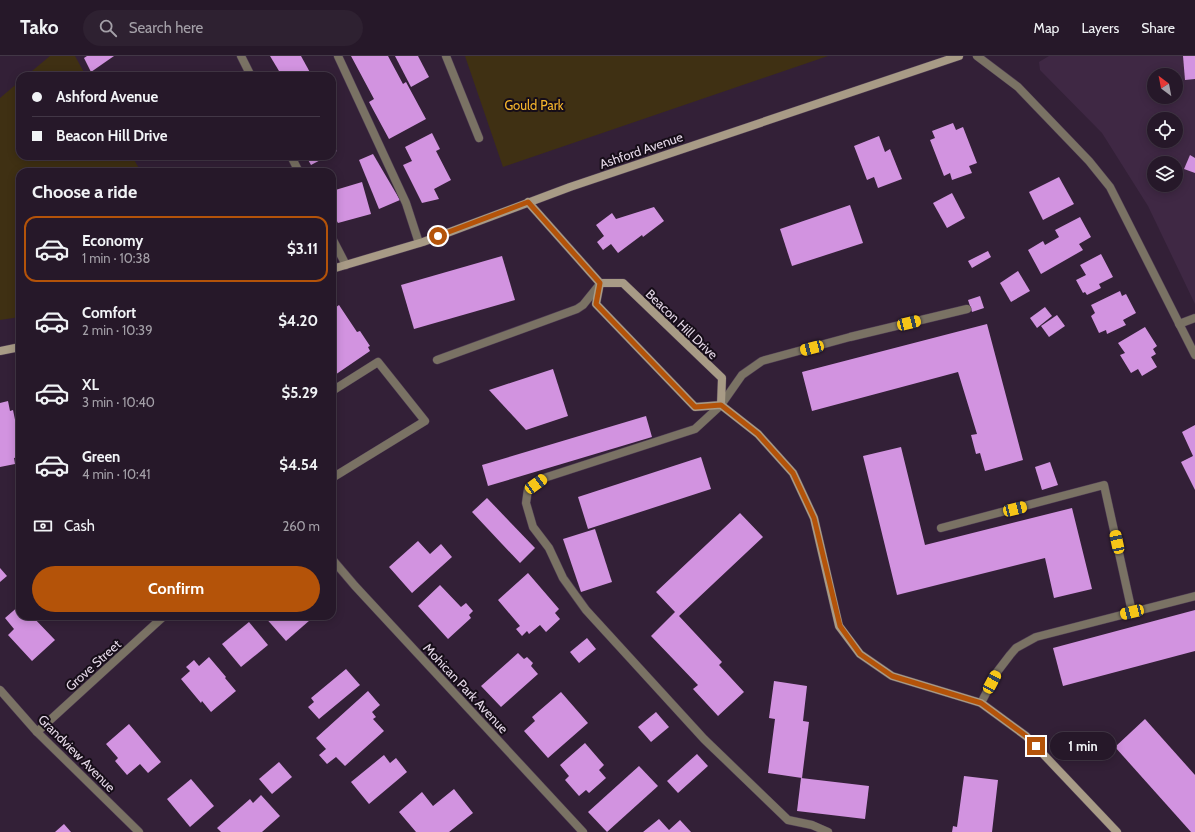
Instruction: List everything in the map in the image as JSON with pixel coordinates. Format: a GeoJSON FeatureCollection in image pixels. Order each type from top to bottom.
{"type":"FeatureCollection","features":[{"type":"Feature","properties":{"kind":"street"},"geometry":{"type":"LineString","coordinates":[[241,56],[249,72]]}},
{"type":"Feature","properties":{"kind":"street"},"geometry":{"type":"LineString","coordinates":[[338,56],[406,203],[419,243]]}},
{"type":"Feature","properties":{"kind":"street"},"geometry":{"type":"LineString","coordinates":[[446,56],[479,138]]}},
{"type":"Feature","properties":{"kind":"street","name":"Ashford Avenue"},"geometry":{"type":"LineString","coordinates":[[336,268],[419,243],[585,182],[959,56]]}},
{"type":"Feature","properties":{"kind":"street"},"geometry":{"type":"LineString","coordinates":[[977,56],[1018,88],[1089,161],[1110,187],[1195,355]]}},
{"type":"Feature","properties":{"kind":"street"},"geometry":{"type":"LineString","coordinates":[[528,202],[600,283]]}},
{"type":"Feature","properties":{"kind":"street"},"geometry":{"type":"LineString","coordinates":[[336,246],[346,265]]}},
{"type":"Feature","properties":{"kind":"street"},"geometry":{"type":"LineString","coordinates":[[437,360],[583,306],[600,283]]}},
{"type":"Feature","properties":{"kind":"street"},"geometry":{"type":"LineString","coordinates":[[600,283],[596,304],[695,407],[721,405],[758,434],[793,473],[814,518],[840,626],[860,654],[892,676],[981,703],[1026,736],[1117,832]]}},
{"type":"Feature","properties":{"kind":"street","name":"Beacon Hill Drive"},"geometry":{"type":"LineString","coordinates":[[600,283],[622,283],[722,378],[721,405]]}},
{"type":"Feature","properties":{"kind":"street"},"geometry":{"type":"LineString","coordinates":[[828,832],[812,825],[788,820],[704,738],[582,603],[563,578],[549,548],[533,527],[526,503],[528,489],[544,478],[695,429],[721,405],[742,374],[762,361],[967,309]]}},
{"type":"Feature","properties":{"kind":"street"},"geometry":{"type":"LineString","coordinates":[[1179,324],[1195,318]]}},
{"type":"Feature","properties":{"kind":"street"},"geometry":{"type":"LineString","coordinates":[[0,351],[16,348]]}},
{"type":"Feature","properties":{"kind":"street"},"geometry":{"type":"LineString","coordinates":[[336,388],[378,362],[425,421],[336,476]]}},
{"type":"Feature","properties":{"kind":"street"},"geometry":{"type":"LineString","coordinates":[[941,528],[1104,485],[1132,612]]}},
{"type":"Feature","properties":{"kind":"street","name":"Mohican Park Avenue"},"geometry":{"type":"LineString","coordinates":[[336,564],[360,592],[584,832]]}},
{"type":"Feature","properties":{"kind":"street"},"geometry":{"type":"LineString","coordinates":[[981,703],[997,672],[1016,648],[1036,638],[1195,596]]}},
{"type":"Feature","properties":{"kind":"street","name":"Grove Street"},"geometry":{"type":"LineString","coordinates":[[37,732],[160,620]]}},
{"type":"Feature","properties":{"kind":"street","name":"Grandview Avenue"},"geometry":{"type":"LineString","coordinates":[[0,690],[37,732],[139,832]]}},
{"type":"Feature","properties":{"kind":"shaded area"},"geometry":{"type":"Polygon","coordinates":[[[1049,56],[1195,56],[1195,304],[1148,206],[1102,133],[1040,70],[1039,62],[1049,56]]]}},
{"type":"Feature","properties":{"kind":"green space"},"geometry":{"type":"Polygon","coordinates":[[[50,56],[75,56],[84,72],[31,72],[50,56]]]}},
{"type":"Feature","properties":{"kind":"green space","name":"Gould Park"},"geometry":{"type":"Polygon","coordinates":[[[465,56],[828,56],[503,167],[465,56]]]}},
{"type":"Feature","properties":{"kind":"green space"},"geometry":{"type":"Polygon","coordinates":[[[16,84],[16,160],[134,160],[139,168],[16,168],[16,318],[0,320],[0,98],[16,84]]]}},
{"type":"Feature","properties":{"kind":"building"},"geometry":{"type":"Polygon","coordinates":[[[87,56],[114,56],[91,72],[84,58],[87,56]]]}},
{"type":"Feature","properties":{"kind":"building"},"geometry":{"type":"Polygon","coordinates":[[[270,56],[301,56],[310,72],[280,72],[270,56]]]}},
{"type":"Feature","properties":{"kind":"building"},"geometry":{"type":"Polygon","coordinates":[[[351,56],[388,56],[403,84],[406,82],[426,119],[389,139],[369,102],[374,99],[351,56]]]}},
{"type":"Feature","properties":{"kind":"building"},"geometry":{"type":"Polygon","coordinates":[[[395,56],[418,56],[429,77],[411,87],[395,56]]]}},
{"type":"Feature","properties":{"kind":"building"},"geometry":{"type":"Polygon","coordinates":[[[1183,56],[1195,56],[1195,79],[1185,80],[1183,56]]]}},
{"type":"Feature","properties":{"kind":"building"},"geometry":{"type":"Polygon","coordinates":[[[953,123],[956,130],[963,127],[977,163],[969,166],[972,173],[952,180],[950,173],[944,176],[930,140],[935,138],[932,131],[953,123]]]}},
{"type":"Feature","properties":{"kind":"building"},"geometry":{"type":"Polygon","coordinates":[[[432,133],[440,149],[436,151],[451,180],[434,189],[439,199],[422,203],[403,165],[412,161],[405,147],[432,133]]]}},
{"type":"Feature","properties":{"kind":"building"},"geometry":{"type":"Polygon","coordinates":[[[879,136],[885,152],[890,149],[902,179],[878,188],[874,177],[867,180],[854,146],[879,136]]]}},
{"type":"Feature","properties":{"kind":"building"},"geometry":{"type":"Polygon","coordinates":[[[373,154],[400,200],[379,209],[359,160],[373,154]]]}},
{"type":"Feature","properties":{"kind":"building"},"geometry":{"type":"Polygon","coordinates":[[[1190,155],[1195,158],[1195,173],[1184,169],[1190,155]]]}},
{"type":"Feature","properties":{"kind":"building"},"geometry":{"type":"Polygon","coordinates":[[[308,160],[320,160],[311,165],[308,160]]]}},
{"type":"Feature","properties":{"kind":"building"},"geometry":{"type":"Polygon","coordinates":[[[1059,177],[1074,204],[1043,220],[1029,192],[1059,177]]]}},
{"type":"Feature","properties":{"kind":"building"},"geometry":{"type":"Polygon","coordinates":[[[362,182],[371,214],[338,223],[336,219],[336,190],[362,182]]]}},
{"type":"Feature","properties":{"kind":"building"},"geometry":{"type":"Polygon","coordinates":[[[952,193],[965,218],[947,228],[933,203],[952,193]]]}},
{"type":"Feature","properties":{"kind":"building"},"geometry":{"type":"Polygon","coordinates":[[[850,205],[863,243],[792,266],[780,229],[850,205]]]}},
{"type":"Feature","properties":{"kind":"building"},"geometry":{"type":"Polygon","coordinates":[[[654,207],[664,221],[618,253],[611,244],[603,250],[597,242],[604,236],[596,225],[612,213],[616,219],[654,207]]]}},
{"type":"Feature","properties":{"kind":"building"},"geometry":{"type":"Polygon","coordinates":[[[1080,217],[1091,237],[1079,244],[1083,250],[1041,274],[1028,250],[1043,241],[1045,245],[1059,237],[1055,230],[1080,217]]]}},
{"type":"Feature","properties":{"kind":"building"},"geometry":{"type":"Polygon","coordinates":[[[988,251],[991,257],[972,268],[968,261],[988,251]]]}},
{"type":"Feature","properties":{"kind":"building"},"geometry":{"type":"Polygon","coordinates":[[[1101,254],[1113,277],[1099,284],[1101,288],[1087,295],[1085,292],[1083,293],[1076,280],[1086,275],[1080,265],[1101,254]]]}},
{"type":"Feature","properties":{"kind":"building"},"geometry":{"type":"Polygon","coordinates":[[[502,256],[515,300],[414,329],[401,285],[502,256]]]}},
{"type":"Feature","properties":{"kind":"building"},"geometry":{"type":"Polygon","coordinates":[[[1018,271],[1030,291],[1011,302],[1000,283],[1018,271]]]}},
{"type":"Feature","properties":{"kind":"building"},"geometry":{"type":"Polygon","coordinates":[[[1120,291],[1122,296],[1126,294],[1136,313],[1123,320],[1126,325],[1107,334],[1106,330],[1099,333],[1091,316],[1095,313],[1091,305],[1120,291]]]}},
{"type":"Feature","properties":{"kind":"building"},"geometry":{"type":"Polygon","coordinates":[[[980,296],[984,308],[972,312],[968,300],[980,296]]]}},
{"type":"Feature","properties":{"kind":"building"},"geometry":{"type":"Polygon","coordinates":[[[339,305],[357,332],[360,331],[370,346],[368,347],[370,351],[336,374],[336,307],[339,305]]]}},
{"type":"Feature","properties":{"kind":"building"},"geometry":{"type":"Polygon","coordinates":[[[1045,307],[1052,316],[1037,328],[1030,318],[1045,307]]]}},
{"type":"Feature","properties":{"kind":"building"},"geometry":{"type":"Polygon","coordinates":[[[1057,315],[1065,326],[1049,337],[1041,326],[1057,315]]]}},
{"type":"Feature","properties":{"kind":"building"},"geometry":{"type":"Polygon","coordinates":[[[987,324],[1023,460],[985,471],[980,453],[976,454],[971,435],[977,434],[958,372],[812,411],[802,372],[987,324]]]}},
{"type":"Feature","properties":{"kind":"building"},"geometry":{"type":"Polygon","coordinates":[[[1145,327],[1157,346],[1153,349],[1156,354],[1151,357],[1157,367],[1142,376],[1138,369],[1131,373],[1120,355],[1125,353],[1118,343],[1145,327]]]}},
{"type":"Feature","properties":{"kind":"building"},"geometry":{"type":"Polygon","coordinates":[[[553,369],[568,416],[526,430],[489,390],[553,369]]]}},
{"type":"Feature","properties":{"kind":"building"},"geometry":{"type":"Polygon","coordinates":[[[8,401],[10,411],[13,410],[16,425],[16,458],[14,458],[15,464],[0,467],[0,403],[8,401]]]}},
{"type":"Feature","properties":{"kind":"building"},"geometry":{"type":"Polygon","coordinates":[[[646,416],[652,437],[488,486],[482,465],[646,416]]]}},
{"type":"Feature","properties":{"kind":"building"},"geometry":{"type":"Polygon","coordinates":[[[1195,425],[1195,490],[1181,462],[1193,456],[1182,432],[1195,425]]]}},
{"type":"Feature","properties":{"kind":"building"},"geometry":{"type":"Polygon","coordinates":[[[901,447],[925,545],[1072,508],[1092,589],[1054,598],[1045,558],[897,595],[863,456],[901,447]]]}},
{"type":"Feature","properties":{"kind":"building"},"geometry":{"type":"Polygon","coordinates":[[[701,457],[711,489],[588,529],[578,497],[701,457]]]}},
{"type":"Feature","properties":{"kind":"building"},"geometry":{"type":"Polygon","coordinates":[[[1050,462],[1058,485],[1042,490],[1035,467],[1050,462]]]}},
{"type":"Feature","properties":{"kind":"building"},"geometry":{"type":"Polygon","coordinates":[[[487,498],[535,548],[520,563],[472,512],[487,498]]]}},
{"type":"Feature","properties":{"kind":"building"},"geometry":{"type":"Polygon","coordinates":[[[740,513],[763,537],[679,616],[722,662],[719,665],[744,692],[718,716],[693,689],[698,685],[651,636],[675,612],[656,592],[740,513]]]}},
{"type":"Feature","properties":{"kind":"building"},"geometry":{"type":"Polygon","coordinates":[[[595,529],[612,582],[581,592],[563,539],[595,529]]]}},
{"type":"Feature","properties":{"kind":"building"},"geometry":{"type":"Polygon","coordinates":[[[418,541],[430,554],[441,544],[452,557],[412,593],[389,567],[418,541]]]}},
{"type":"Feature","properties":{"kind":"building"},"geometry":{"type":"Polygon","coordinates":[[[0,568],[7,576],[0,582],[0,568]]]}},
{"type":"Feature","properties":{"kind":"building"},"geometry":{"type":"Polygon","coordinates":[[[528,573],[559,609],[555,613],[560,619],[546,632],[540,625],[529,634],[527,631],[522,636],[516,629],[520,626],[498,600],[528,573]]]}},
{"type":"Feature","properties":{"kind":"building"},"geometry":{"type":"Polygon","coordinates":[[[440,585],[461,607],[466,603],[473,611],[469,615],[471,618],[448,639],[418,606],[440,585]]]}},
{"type":"Feature","properties":{"kind":"building"},"geometry":{"type":"Polygon","coordinates":[[[16,608],[16,620],[36,620],[55,640],[32,661],[8,635],[14,629],[5,618],[16,608]]]}},
{"type":"Feature","properties":{"kind":"building"},"geometry":{"type":"Polygon","coordinates":[[[1195,610],[1195,651],[1063,686],[1053,648],[1195,610]]]}},
{"type":"Feature","properties":{"kind":"building"},"geometry":{"type":"Polygon","coordinates":[[[268,620],[310,620],[286,641],[268,620]]]}},
{"type":"Feature","properties":{"kind":"building"},"geometry":{"type":"Polygon","coordinates":[[[249,622],[268,645],[241,667],[222,644],[249,622]]]}},
{"type":"Feature","properties":{"kind":"building"},"geometry":{"type":"Polygon","coordinates":[[[587,638],[596,649],[579,663],[570,652],[587,638]]]}},
{"type":"Feature","properties":{"kind":"building"},"geometry":{"type":"Polygon","coordinates":[[[518,653],[524,659],[527,657],[533,663],[531,666],[538,674],[501,707],[481,686],[518,653]]]}},
{"type":"Feature","properties":{"kind":"building"},"geometry":{"type":"Polygon","coordinates":[[[209,657],[236,691],[211,712],[202,701],[201,703],[181,679],[190,671],[186,667],[194,660],[199,666],[209,657]]]}},
{"type":"Feature","properties":{"kind":"building"},"geometry":{"type":"Polygon","coordinates":[[[346,669],[360,685],[319,719],[308,707],[314,702],[311,698],[346,669]]]}},
{"type":"Feature","properties":{"kind":"building"},"geometry":{"type":"Polygon","coordinates":[[[774,681],[807,686],[803,721],[809,722],[802,778],[768,773],[775,719],[769,718],[774,681]]]}},
{"type":"Feature","properties":{"kind":"building"},"geometry":{"type":"Polygon","coordinates":[[[368,691],[380,705],[372,712],[376,717],[373,719],[384,731],[345,766],[336,757],[327,764],[319,755],[326,749],[316,738],[368,691]]]}},
{"type":"Feature","properties":{"kind":"building"},"geometry":{"type":"Polygon","coordinates":[[[561,692],[588,723],[548,758],[524,731],[535,721],[532,717],[561,692]]]}},
{"type":"Feature","properties":{"kind":"building"},"geometry":{"type":"Polygon","coordinates":[[[656,712],[669,727],[651,742],[638,727],[656,712]]]}},
{"type":"Feature","properties":{"kind":"building"},"geometry":{"type":"Polygon","coordinates":[[[1145,719],[1195,775],[1195,832],[1191,832],[1115,747],[1145,719]]]}},
{"type":"Feature","properties":{"kind":"building"},"geometry":{"type":"Polygon","coordinates":[[[129,724],[161,762],[148,773],[140,764],[127,775],[115,761],[118,758],[106,744],[129,724]]]}},
{"type":"Feature","properties":{"kind":"building"},"geometry":{"type":"Polygon","coordinates":[[[585,743],[604,765],[599,770],[606,778],[589,793],[586,790],[579,796],[565,780],[569,776],[560,765],[585,743]]]}},
{"type":"Feature","properties":{"kind":"building"},"geometry":{"type":"Polygon","coordinates":[[[697,754],[708,766],[678,793],[667,781],[697,754]]]}},
{"type":"Feature","properties":{"kind":"building"},"geometry":{"type":"Polygon","coordinates":[[[384,755],[390,763],[396,758],[407,772],[369,804],[351,782],[384,755]]]}},
{"type":"Feature","properties":{"kind":"building"},"geometry":{"type":"Polygon","coordinates":[[[279,762],[292,777],[272,794],[259,779],[279,762]]]}},
{"type":"Feature","properties":{"kind":"building"},"geometry":{"type":"Polygon","coordinates":[[[639,766],[658,786],[607,832],[588,812],[639,766]]]}},
{"type":"Feature","properties":{"kind":"building"},"geometry":{"type":"Polygon","coordinates":[[[964,776],[998,780],[992,832],[952,832],[953,826],[957,827],[964,776]]]}},
{"type":"Feature","properties":{"kind":"building"},"geometry":{"type":"Polygon","coordinates":[[[801,778],[869,786],[865,819],[797,811],[801,778]]]}},
{"type":"Feature","properties":{"kind":"building"},"geometry":{"type":"Polygon","coordinates":[[[191,779],[214,806],[190,827],[167,799],[191,779]]]}},
{"type":"Feature","properties":{"kind":"building"},"geometry":{"type":"Polygon","coordinates":[[[454,789],[473,813],[449,832],[416,832],[399,812],[422,792],[433,806],[454,789]]]}},
{"type":"Feature","properties":{"kind":"building"},"geometry":{"type":"Polygon","coordinates":[[[261,795],[280,816],[262,832],[221,832],[217,828],[250,799],[253,803],[261,795]]]}},
{"type":"Feature","properties":{"kind":"building"},"geometry":{"type":"Polygon","coordinates":[[[659,819],[669,830],[680,820],[691,832],[643,832],[659,819]]]}},
{"type":"Feature","properties":{"kind":"building"},"geometry":{"type":"Polygon","coordinates":[[[64,824],[71,832],[55,832],[64,824]]]}},
{"type":"Feature","properties":{"kind":"route"},"geometry":{"type":"LineString","coordinates":[[438,236],[528,202],[600,283],[596,304],[695,407],[721,405],[758,434],[793,473],[814,518],[840,626],[860,654],[892,676],[981,703],[1026,736],[1036,746]]}}]}
